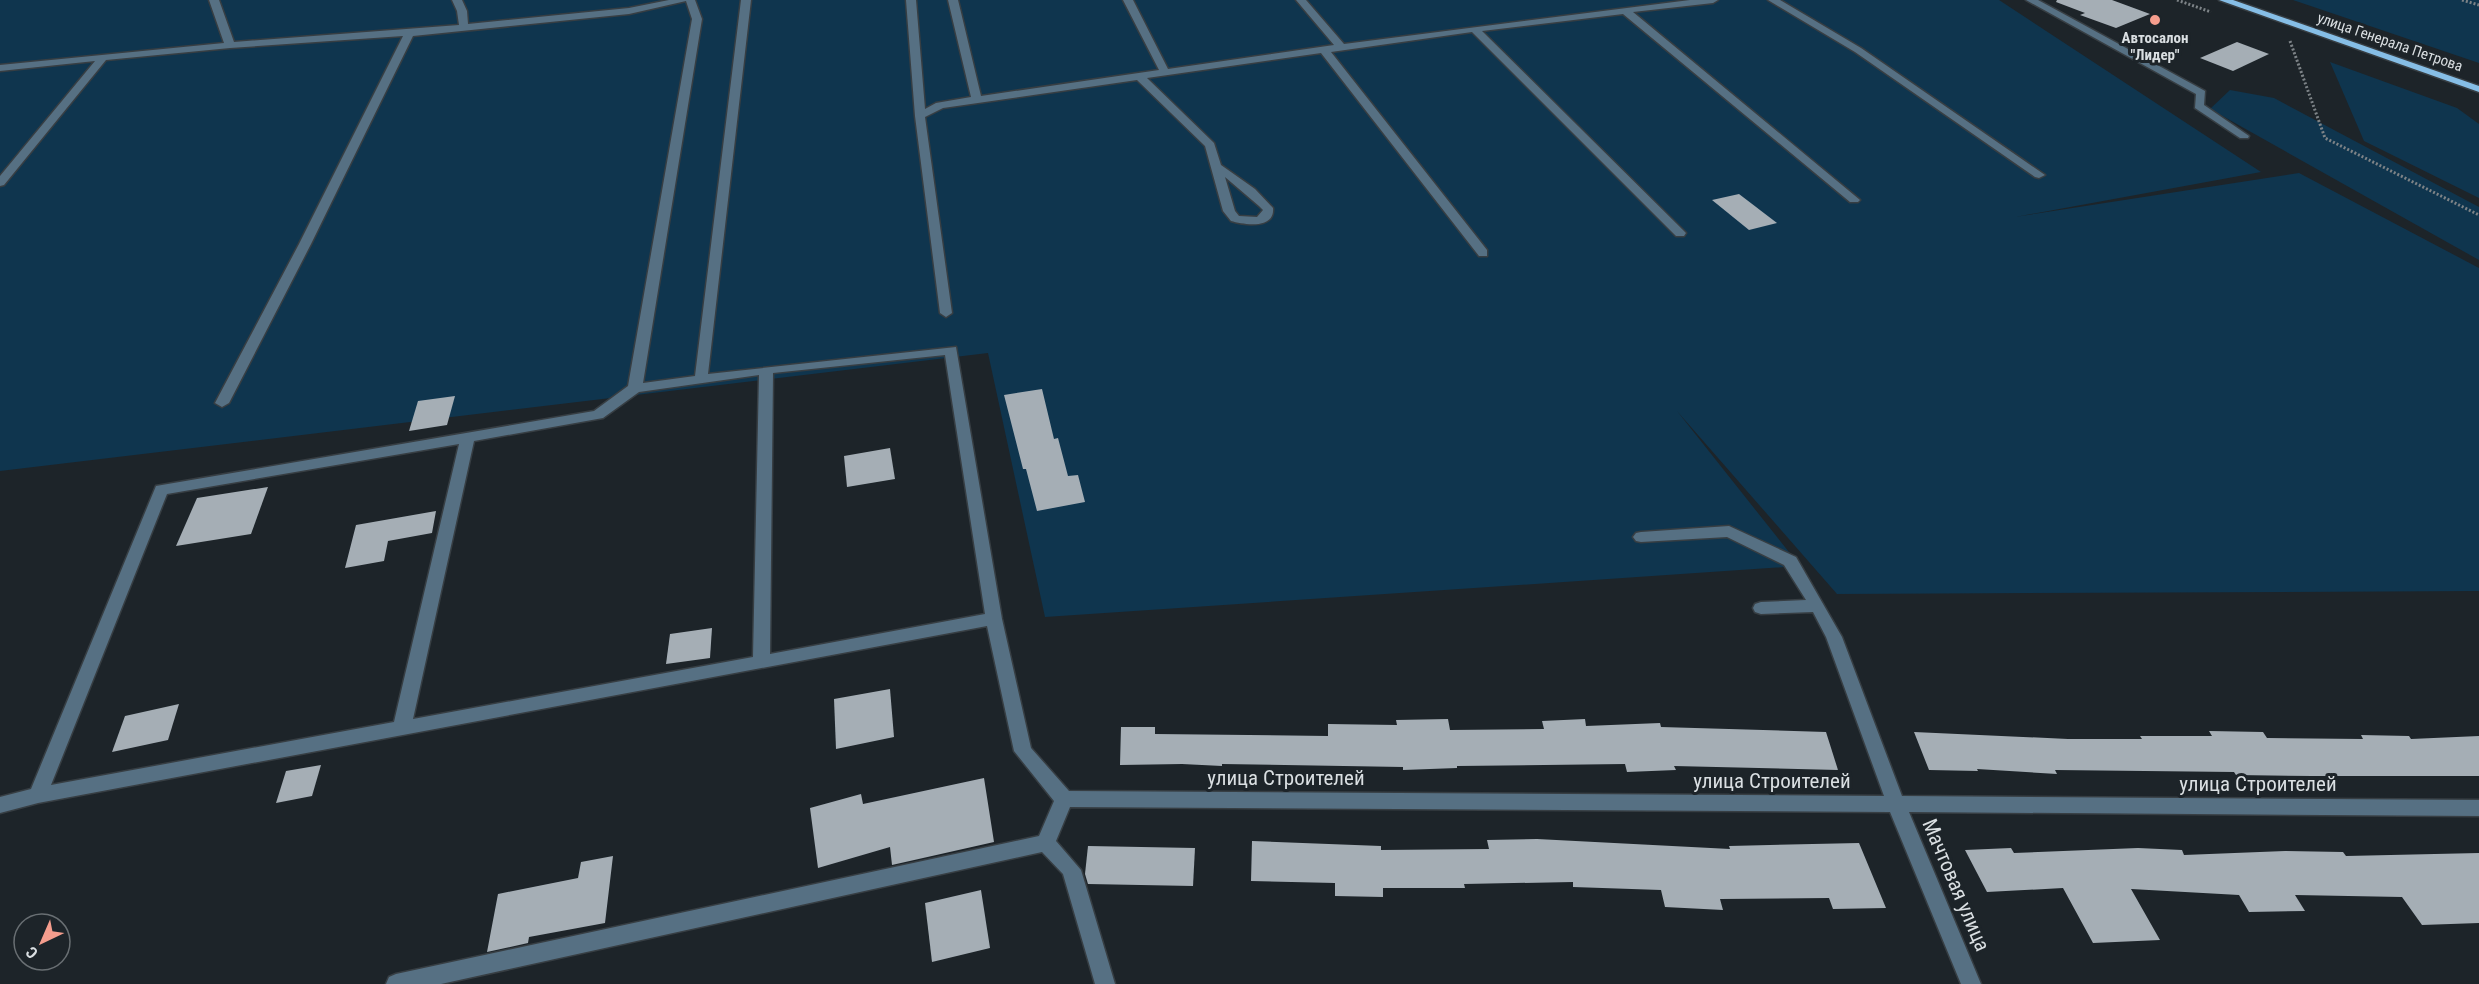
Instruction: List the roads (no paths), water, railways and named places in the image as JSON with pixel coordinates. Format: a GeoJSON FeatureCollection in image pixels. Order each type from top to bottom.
{"type":"FeatureCollection","features":[{"type":"Feature","properties":{"kind":"main road","name":"улица Генерала Петрова"},"geometry":{"type":"LineString","coordinates":[[2224,0],[2479,89]]}},
{"type":"Feature","properties":{"kind":"lane"},"geometry":{"type":"LineString","coordinates":[[214,0],[230,45]]}},
{"type":"Feature","properties":{"kind":"lane"},"geometry":{"type":"LineString","coordinates":[[456,0],[462,11],[464,27]]}},
{"type":"Feature","properties":{"kind":"lane"},"geometry":{"type":"LineString","coordinates":[[0,68],[230,45],[409,33],[629,11],[682,0]]}},
{"type":"Feature","properties":{"kind":"lane"},"geometry":{"type":"LineString","coordinates":[[635,388],[697,19],[690,0]]}},
{"type":"Feature","properties":{"kind":"lane"},"geometry":{"type":"LineString","coordinates":[[701,379],[747,0]]}},
{"type":"Feature","properties":{"kind":"lane"},"geometry":{"type":"LineString","coordinates":[[911,0],[920,116],[946,313]]}},
{"type":"Feature","properties":{"kind":"lane"},"geometry":{"type":"LineString","coordinates":[[953,0],[977,100]]}},
{"type":"Feature","properties":{"kind":"lane"},"geometry":{"type":"LineString","coordinates":[[1128,0],[1165,73]]}},
{"type":"Feature","properties":{"kind":"lane"},"geometry":{"type":"LineString","coordinates":[[1301,0],[1342,48]]}},
{"type":"Feature","properties":{"kind":"lane"},"geometry":{"type":"LineString","coordinates":[[920,116],[940,105],[1475,29],[1713,0]]}},
{"type":"Feature","properties":{"kind":"lane"},"geometry":{"type":"LineString","coordinates":[[1773,0],[1857,50],[2039,175]]}},
{"type":"Feature","properties":{"kind":"lane"},"geometry":{"type":"LineString","coordinates":[[2031,0],[2201,93],[2199,105],[2244,136]]}},
{"type":"Feature","properties":{"kind":"lane"},"geometry":{"type":"LineString","coordinates":[[1625,11],[1854,200]]}},
{"type":"Feature","properties":{"kind":"lane"},"geometry":{"type":"LineString","coordinates":[[1475,29],[1680,232]]}},
{"type":"Feature","properties":{"kind":"lane"},"geometry":{"type":"LineString","coordinates":[[222,404],[305,244],[409,33]]}},
{"type":"Feature","properties":{"kind":"lane"},"geometry":{"type":"LineString","coordinates":[[1325,51],[1483,253]]}},
{"type":"Feature","properties":{"kind":"lane"},"geometry":{"type":"LineString","coordinates":[[0,183],[104,57]]}},
{"type":"Feature","properties":{"kind":"lane"},"geometry":{"type":"LineString","coordinates":[[1140,77],[1210,144],[1229,211],[1234,219],[1248,222],[1261,220],[1269,210],[1263,201],[1242,183],[1217,167]]}},
{"type":"Feature","properties":{"kind":"lane"},"geometry":{"type":"LineString","coordinates":[[38,795],[161,490],[598,415],[635,388],[766,370],[951,350],[994,619],[1023,751],[1064,799],[1046,843]]}},
{"type":"Feature","properties":{"kind":"lane"},"geometry":{"type":"LineString","coordinates":[[761,663],[766,370]]}},
{"type":"Feature","properties":{"kind":"lane"},"geometry":{"type":"LineString","coordinates":[[402,728],[468,437]]}},
{"type":"Feature","properties":{"kind":"lane","name":"Мачтовая улица"},"geometry":{"type":"LineString","coordinates":[[1641,537],[1729,531],[1790,561],[1818,606],[1834,638],[1896,804],[1971,984]]}},
{"type":"Feature","properties":{"kind":"lane"},"geometry":{"type":"LineString","coordinates":[[1761,608],[1818,606]]}},
{"type":"Feature","properties":{"kind":"lane"},"geometry":{"type":"LineString","coordinates":[[0,805],[38,795],[994,619]]}},
{"type":"Feature","properties":{"kind":"lane","name":"улица Строителей"},"geometry":{"type":"LineString","coordinates":[[1064,799],[2479,808]]}},
{"type":"Feature","properties":{"kind":"lane"},"geometry":{"type":"LineString","coordinates":[[396,984],[1046,843]]}},
{"type":"Feature","properties":{"kind":"lane"},"geometry":{"type":"LineString","coordinates":[[1046,843],[1071,870],[1105,984]]}},
{"type":"Feature","properties":{"kind":"place","name":"Автосалон \"Лидер\""},"geometry":{"type":"Point","coordinates":[2155,20]}}]}
